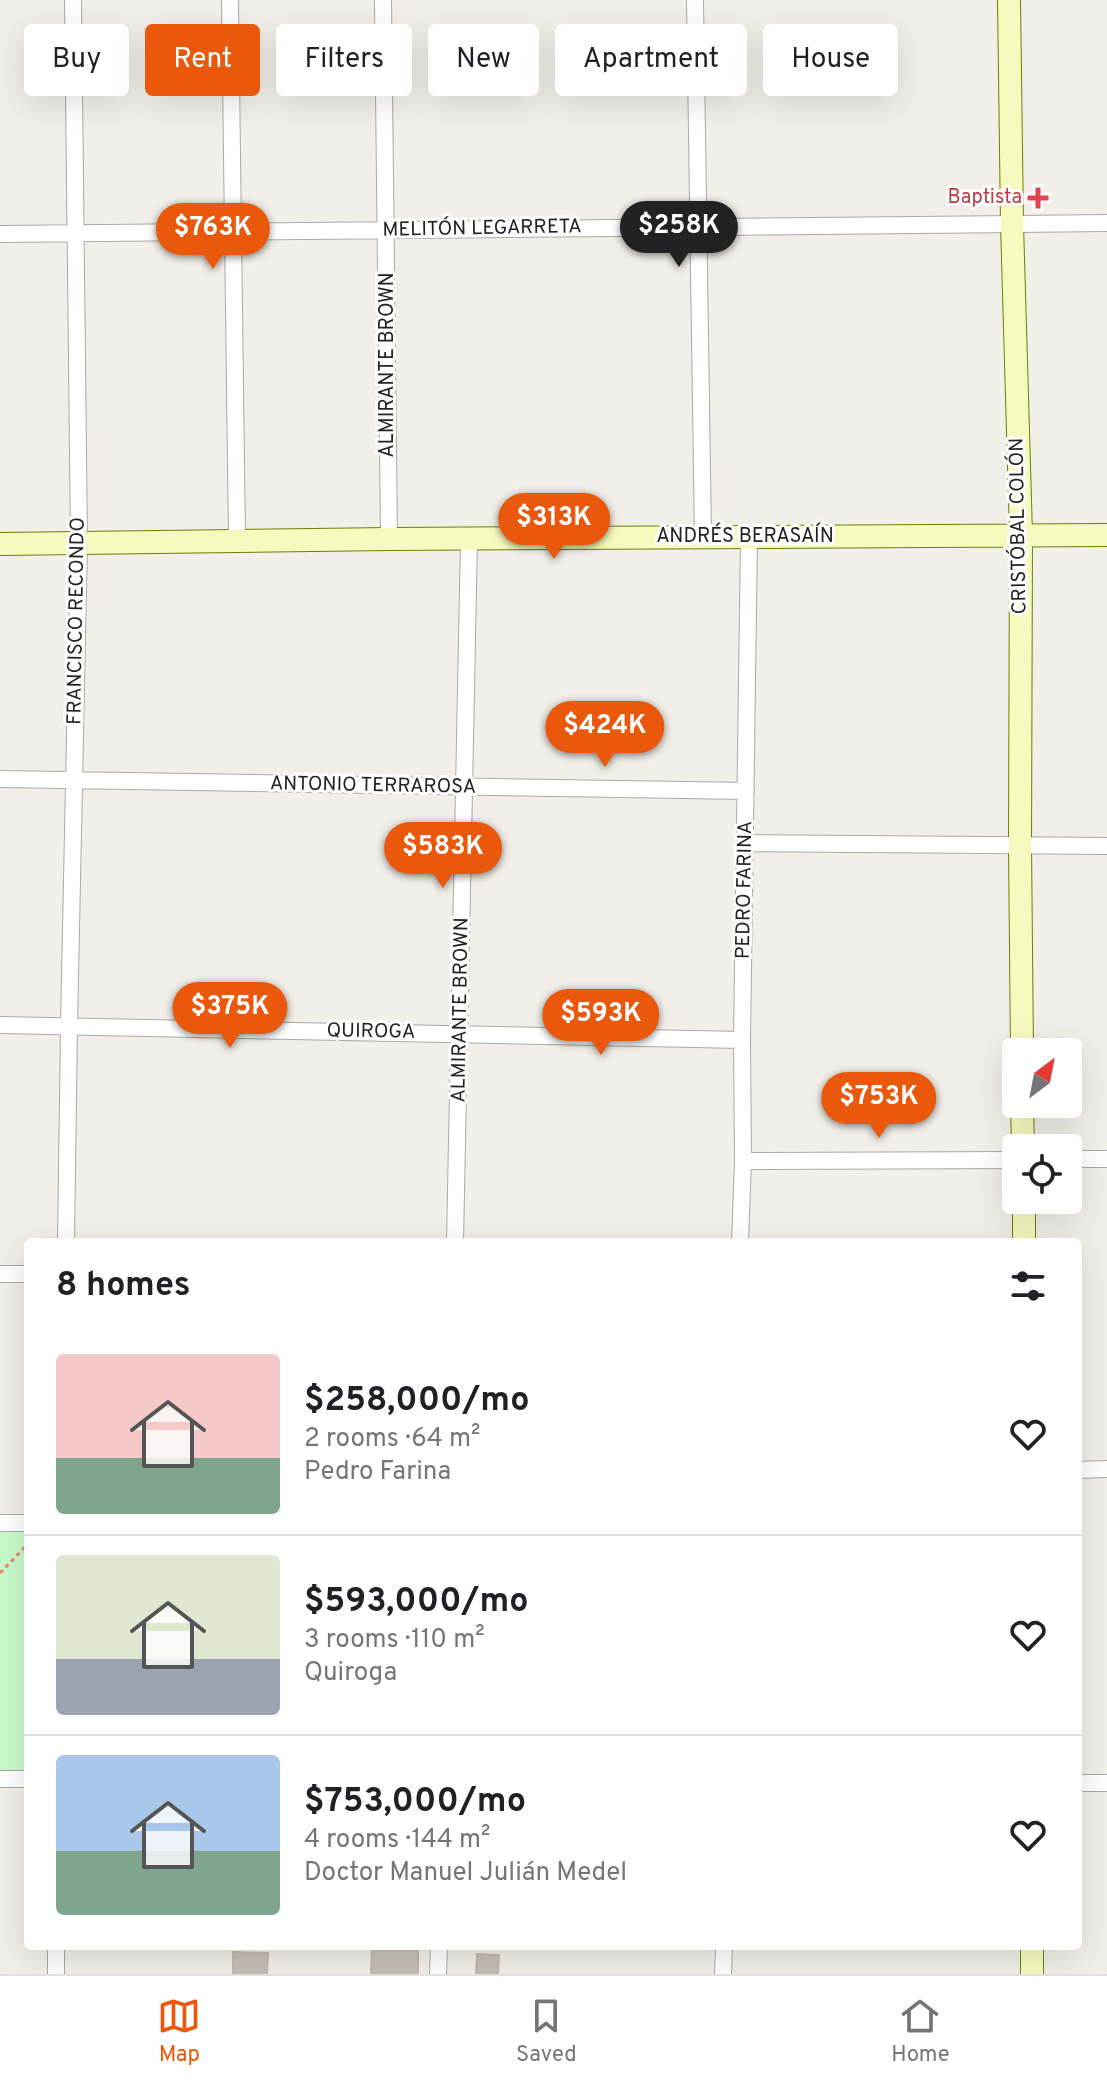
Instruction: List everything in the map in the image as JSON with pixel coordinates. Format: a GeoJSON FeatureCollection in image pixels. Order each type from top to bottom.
{"type":"FeatureCollection","features":[{"type":"Feature","properties":{"kind":"street","name":"FRANCISCO RECONDO"},"geometry":{"type":"LineString","coordinates":[[66,1238],[79,543],[73,0]]}},
{"type":"Feature","properties":{"kind":"street"},"geometry":{"type":"LineString","coordinates":[[230,0],[237,541]]}},
{"type":"Feature","properties":{"kind":"street","name":"ALMIRANTE BROWN"},"geometry":{"type":"LineString","coordinates":[[383,0],[389,539]]}},
{"type":"Feature","properties":{"kind":"street"},"geometry":{"type":"LineString","coordinates":[[695,0],[703,538]]}},
{"type":"Feature","properties":{"kind":"street","name":"CRISTÓBAL COLÓN"},"geometry":{"type":"LineString","coordinates":[[1009,0],[1021,535],[1022,1038]]}},
{"type":"Feature","properties":{"kind":"street","name":"MELITÓN LEGARRETA"},"geometry":{"type":"LineString","coordinates":[[0,234],[1107,223]]}},
{"type":"Feature","properties":{"kind":"street","name":"ANDRÉS BERASAÍN"},"geometry":{"type":"LineString","coordinates":[[0,544],[1107,535]]}},
{"type":"Feature","properties":{"kind":"street","name":"PEDRO FARINA"},"geometry":{"type":"LineString","coordinates":[[740,1238],[749,537]]}},
{"type":"Feature","properties":{"kind":"street","name":"ALMIRANTE BROWN"},"geometry":{"type":"LineString","coordinates":[[455,1238],[469,538]]}},
{"type":"Feature","properties":{"kind":"street","name":"ANTONIO TERRAROSA"},"geometry":{"type":"LineString","coordinates":[[0,779],[746,791]]}},
{"type":"Feature","properties":{"kind":"street"},"geometry":{"type":"LineString","coordinates":[[746,843],[1107,846]]}},
{"type":"Feature","properties":{"kind":"street","name":"QUIROGA"},"geometry":{"type":"LineString","coordinates":[[0,1025],[742,1040]]}},
{"type":"Feature","properties":{"kind":"street"},"geometry":{"type":"LineString","coordinates":[[1082,1159],[1107,1159]]}},
{"type":"Feature","properties":{"kind":"street"},"geometry":{"type":"LineString","coordinates":[[743,1161],[1002,1160]]}},
{"type":"Feature","properties":{"kind":"street"},"geometry":{"type":"LineString","coordinates":[[1024,1214],[1024,1238]]}},
{"type":"Feature","properties":{"kind":"street"},"geometry":{"type":"LineString","coordinates":[[0,1274],[24,1274]]}},
{"type":"Feature","properties":{"kind":"street"},"geometry":{"type":"LineString","coordinates":[[1082,1470],[1107,1469]]}},
{"type":"Feature","properties":{"kind":"street"},"geometry":{"type":"LineString","coordinates":[[0,1523],[24,1523]]}},
{"type":"Feature","properties":{"kind":"street"},"geometry":{"type":"LineString","coordinates":[[0,1779],[24,1779]]}},
{"type":"Feature","properties":{"kind":"street"},"geometry":{"type":"LineString","coordinates":[[1082,1783],[1107,1783]]}},
{"type":"Feature","properties":{"kind":"street"},"geometry":{"type":"LineString","coordinates":[[56,1950],[56,1974]]}},
{"type":"Feature","properties":{"kind":"street"},"geometry":{"type":"LineString","coordinates":[[438,1974],[439,1950]]}},
{"type":"Feature","properties":{"kind":"street"},"geometry":{"type":"LineString","coordinates":[[723,1974],[724,1950]]}},
{"type":"Feature","properties":{"kind":"street"},"geometry":{"type":"LineString","coordinates":[[1032,1950],[1032,1974]]}},
{"type":"Feature","properties":{"kind":"path"},"geometry":{"type":"LineString","coordinates":[[0,1573],[24,1548]]}},
{"type":"Feature","properties":{"kind":"green space"},"geometry":{"type":"Polygon","coordinates":[[[0,1531],[24,1531],[24,1770],[0,1770],[0,1531]]]}},
{"type":"Feature","properties":{"kind":"building"},"geometry":{"type":"Polygon","coordinates":[[[372,1950],[418,1950],[418,1974],[371,1974],[372,1950]]]}},
{"type":"Feature","properties":{"kind":"building"},"geometry":{"type":"Polygon","coordinates":[[[233,1952],[268,1953],[267,1974],[233,1974],[233,1952]]]}},
{"type":"Feature","properties":{"kind":"building"},"geometry":{"type":"Polygon","coordinates":[[[477,1954],[499,1955],[498,1974],[476,1974],[477,1954]]]}},
{"type":"Feature","properties":{"kind":"place","name":"Baptista"},"geometry":{"type":"Point","coordinates":[1038,198]}}]}
